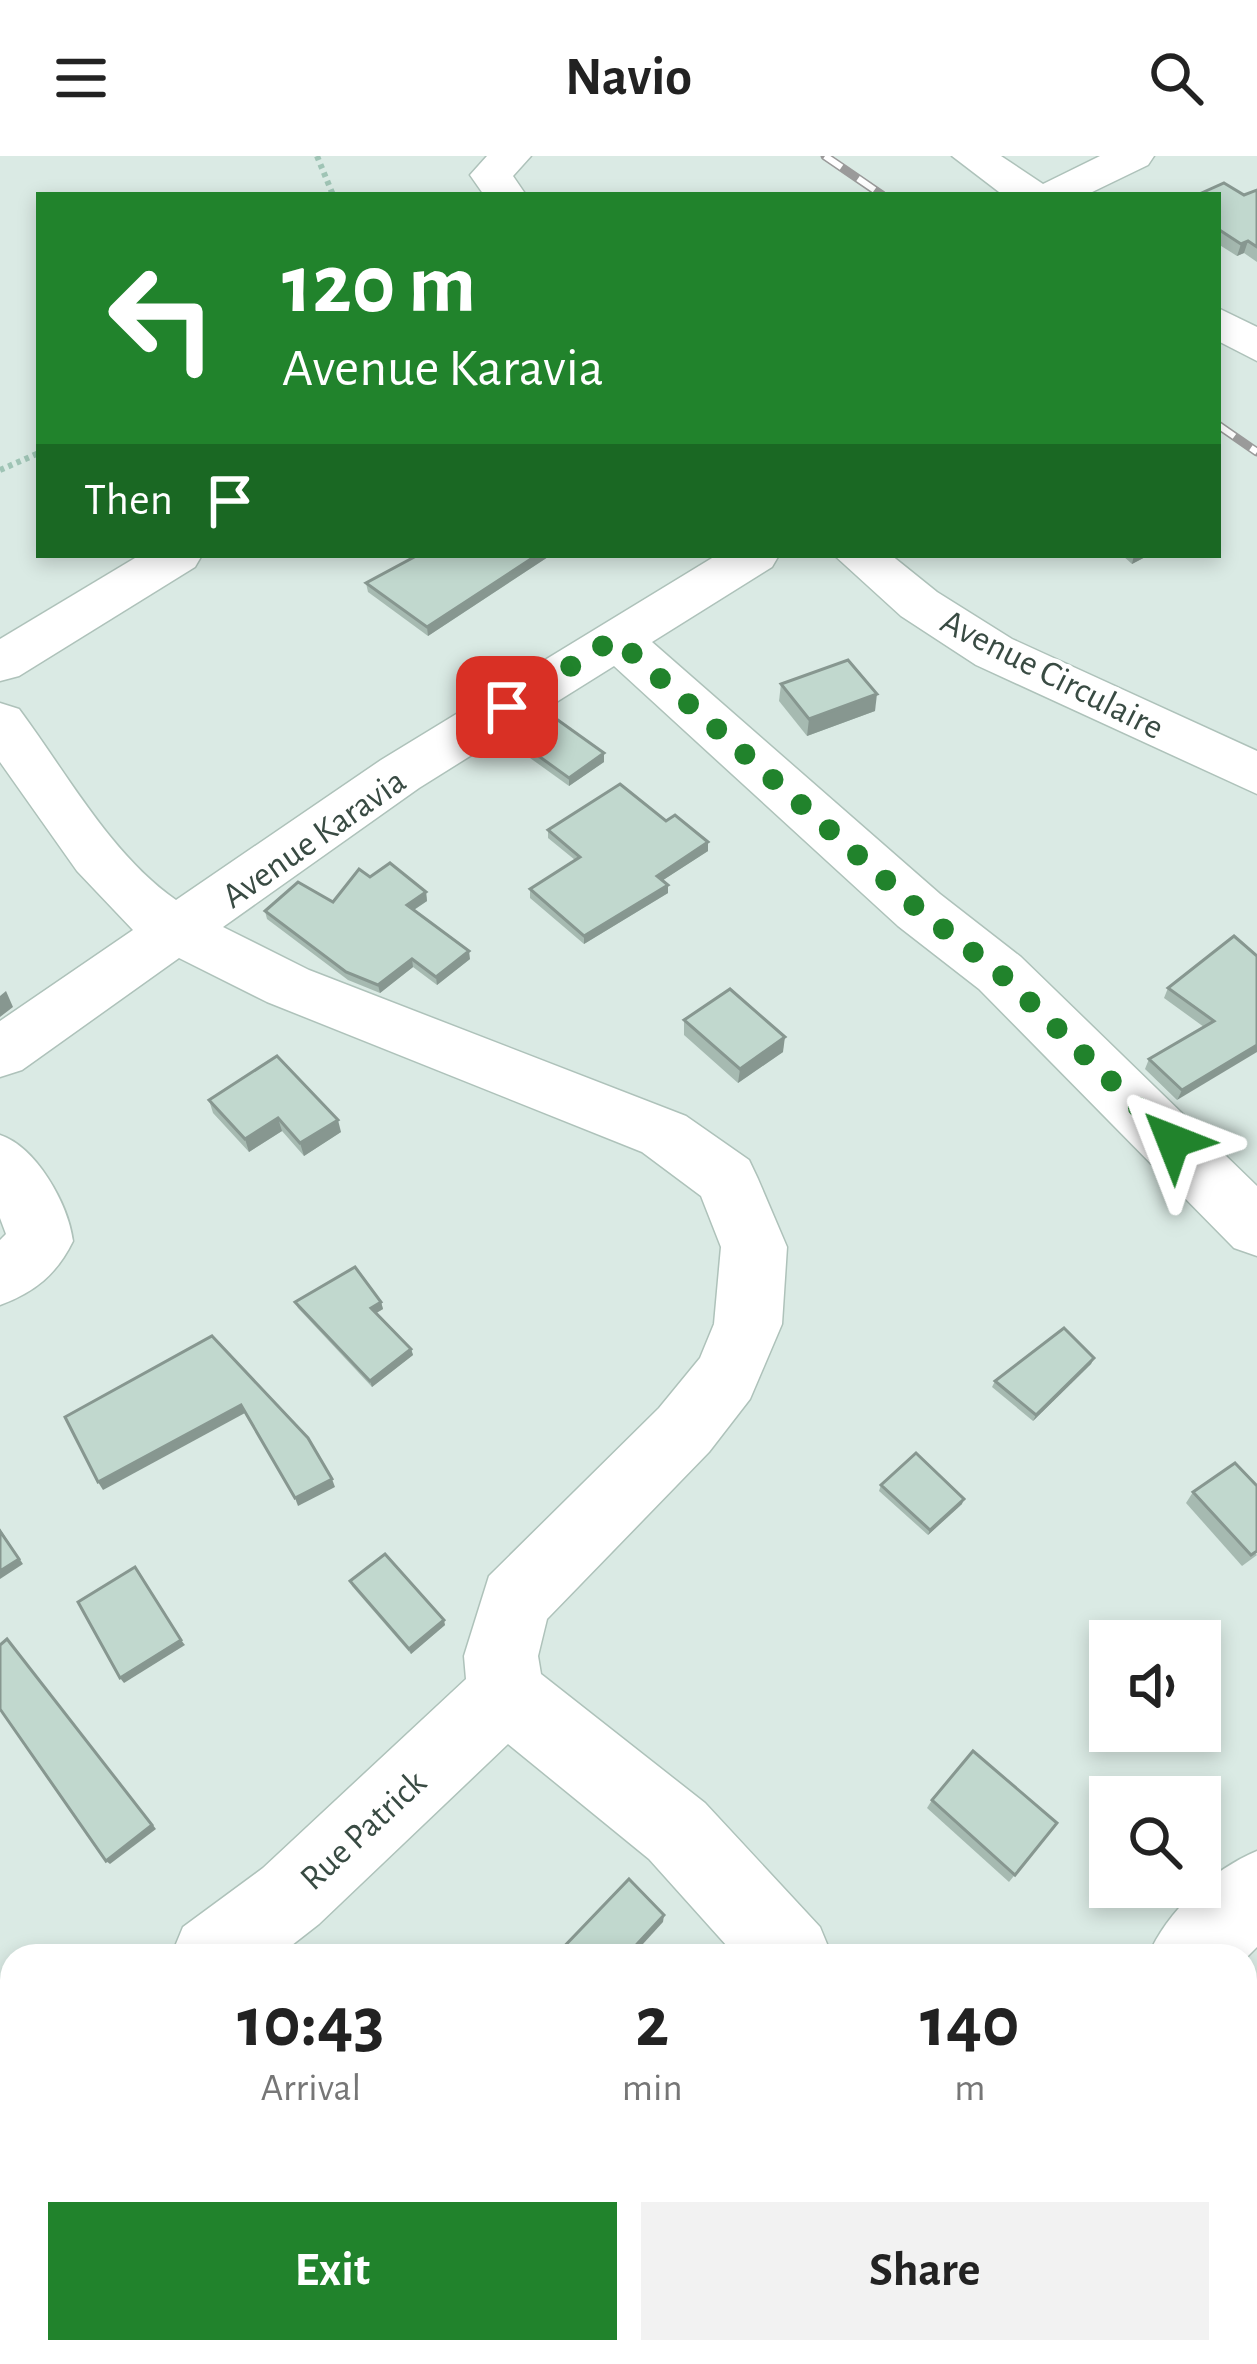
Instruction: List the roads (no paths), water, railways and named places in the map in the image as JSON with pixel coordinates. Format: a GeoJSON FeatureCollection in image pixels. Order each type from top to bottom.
{"type":"FeatureCollection","features":[{"type":"Feature","properties":{"kind":"street"},"geometry":{"type":"LineString","coordinates":[[973,156],[1027,192]]}},
{"type":"Feature","properties":{"kind":"street"},"geometry":{"type":"LineString","coordinates":[[1059,192],[1133,156]]}},
{"type":"Feature","properties":{"kind":"street"},"geometry":{"type":"LineString","coordinates":[[1221,323],[1257,347]]}},
{"type":"Feature","properties":{"kind":"street"},"geometry":{"type":"LineString","coordinates":[[0,662],[171,558]]}},
{"type":"Feature","properties":{"kind":"street","name":"Avenue Karavia"},"geometry":{"type":"LineString","coordinates":[[0,1053],[400,774],[749,558]]}},
{"type":"Feature","properties":{"kind":"street","name":"Avenue Circulaire"},"geometry":{"type":"LineString","coordinates":[[863,558],[920,604],[994,652],[1257,774]]}},
{"type":"Feature","properties":{"kind":"street"},"geometry":{"type":"LineString","coordinates":[[615,638],[919,910],[1000,973],[1257,1228]]}},
{"type":"Feature","properties":{"kind":"street"},"geometry":{"type":"LineString","coordinates":[[0,722],[97,856],[138,903],[179,932],[288,986],[664,1134],[726,1179],[754,1247],[748,1324],[726,1376],[684,1430],[515,1601],[501,1656],[506,1694],[677,1831],[779,1944]]}},
{"type":"Feature","properties":{"kind":"street"},"geometry":{"type":"LineString","coordinates":[[0,1161],[38,1224],[40,1241],[0,1276]]}},
{"type":"Feature","properties":{"kind":"street","name":"Rue Patrick"},"geometry":{"type":"LineString","coordinates":[[228,1944],[291,1896],[506,1694]]}},
{"type":"Feature","properties":{"kind":"street"},"geometry":{"type":"LineString","coordinates":[[1202,1944],[1257,1891]]}},
{"type":"Feature","properties":{"kind":"railway"},"geometry":{"type":"LineString","coordinates":[[825,156],[878,192]]}},
{"type":"Feature","properties":{"kind":"railway"},"geometry":{"type":"LineString","coordinates":[[1221,427],[1257,452]]}}]}
